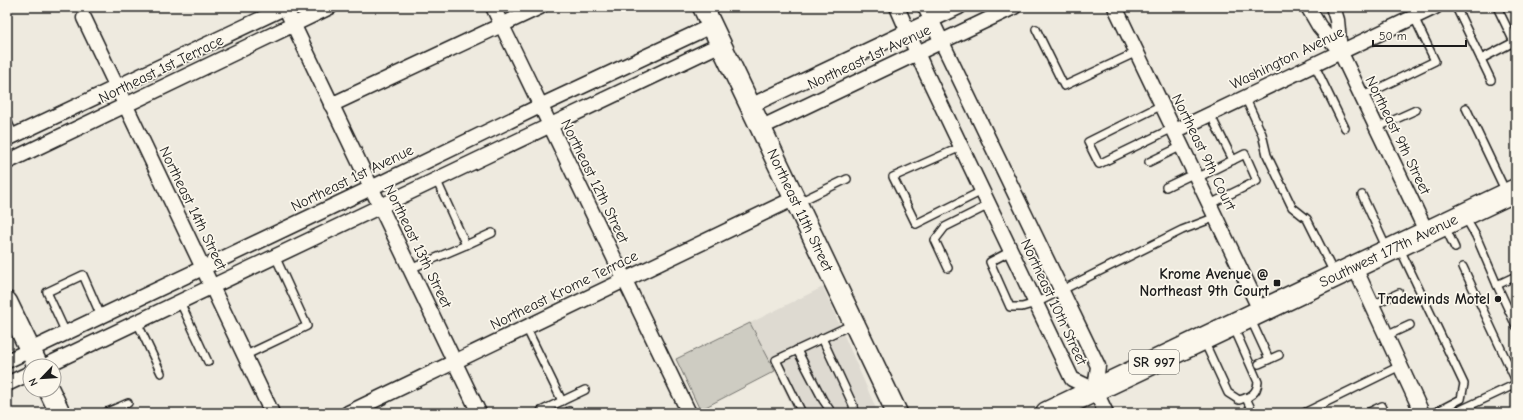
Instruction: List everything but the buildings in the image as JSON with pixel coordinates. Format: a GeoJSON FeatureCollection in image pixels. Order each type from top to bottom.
{"type":"FeatureCollection","features":[{"type":"Feature","properties":{"kind":"highway","name":"Southwest 177th Avenue"},"geometry":{"type":"LineString","coordinates":[[1248,318],[1512,192]]}},
{"type":"Feature","properties":{"kind":"highway","name":"SR 997"},"geometry":{"type":"LineString","coordinates":[[1047,413],[1248,318]]}},
{"type":"Feature","properties":{"kind":"street","name":"Northeast 1st Terrace"},"geometry":{"type":"LineString","coordinates":[[11,137],[285,7]]}},
{"type":"Feature","properties":{"kind":"street","name":"Northeast 13th Street"},"geometry":{"type":"LineString","coordinates":[[285,7],[479,413]]}},
{"type":"Feature","properties":{"kind":"street","name":"Northeast 1st Terrace"},"geometry":{"type":"LineString","coordinates":[[7,162],[330,7]]}},
{"type":"Feature","properties":{"kind":"street","name":"Northeast 12th Street"},"geometry":{"type":"LineString","coordinates":[[493,7],[689,413]]}},
{"type":"Feature","properties":{"kind":"street"},"geometry":{"type":"LineString","coordinates":[[331,105],[540,7]]}},
{"type":"Feature","properties":{"kind":"street","name":"Northeast 11th Street"},"geometry":{"type":"LineString","coordinates":[[703,7],[897,413]]}},
{"type":"Feature","properties":{"kind":"street","name":"Northeast 10th Street"},"geometry":{"type":"LineString","coordinates":[[897,7],[917,54],[1072,379],[1095,390],[1098,366],[925,7]]}},
{"type":"Feature","properties":{"kind":"street","name":"Northeast 1st Avenue"},"geometry":{"type":"LineString","coordinates":[[750,106],[959,7]]}},
{"type":"Feature","properties":{"kind":"street","name":"Northeast 1st Avenue"},"geometry":{"type":"LineString","coordinates":[[760,128],[1014,7]]}},
{"type":"Feature","properties":{"kind":"street","name":"Northeast 9th Court"},"geometry":{"type":"LineString","coordinates":[[1115,7],[1216,217],[1248,318]]}},
{"type":"Feature","properties":{"kind":"street","name":"Northeast 9th Street"},"geometry":{"type":"LineString","coordinates":[[1308,7],[1319,26],[1340,51],[1376,128],[1436,229]]}},
{"type":"Feature","properties":{"kind":"street","name":"Northeast 9th Street"},"geometry":{"type":"LineString","coordinates":[[1333,7],[1337,20],[1340,51]]}},
{"type":"Feature","properties":{"kind":"street","name":"Washington Avenue"},"geometry":{"type":"LineString","coordinates":[[1174,130],[1435,7]]}},
{"type":"Feature","properties":{"kind":"street","name":"Northeast 14th Street"},"geometry":{"type":"LineString","coordinates":[[84,18],[272,413]]}},
{"type":"Feature","properties":{"kind":"street","name":"Northeast 1st Avenue"},"geometry":{"type":"LineString","coordinates":[[34,358],[66,333],[540,106],[711,26]]}},
{"type":"Feature","properties":{"kind":"street"},"geometry":{"type":"LineString","coordinates":[[62,358],[721,44]]}},
{"type":"Feature","properties":{"kind":"street","name":"Northeast Krome Terrace"},"geometry":{"type":"LineString","coordinates":[[348,413],[624,280],[796,201]]}},
{"type":"Feature","properties":{"kind":"street"},"geometry":{"type":"LineString","coordinates":[[1345,272],[1372,305],[1422,413]]}},
{"type":"Feature","properties":{"kind":"street"},"geometry":{"type":"LineString","coordinates":[[7,302],[34,358]]}},
{"type":"Feature","properties":{"kind":"street","name":"Northeast 1st Avenue"},"geometry":{"type":"LineString","coordinates":[[7,362],[22,360]]}},
{"type":"Feature","properties":{"kind":"street"},"geometry":{"type":"LineString","coordinates":[[7,384],[22,377]]}},
{"type":"Feature","properties":{"kind":"street"},"geometry":{"type":"LineString","coordinates":[[1095,390],[1106,413]]}},
{"type":"Feature","properties":{"kind":"street"},"geometry":{"type":"LineString","coordinates":[[53,398],[60,413]]}},
{"type":"Feature","properties":{"kind":"lane"},"geometry":{"type":"LineString","coordinates":[[1456,7],[1491,80]]}},
{"type":"Feature","properties":{"kind":"lane"},"geometry":{"type":"LineString","coordinates":[[1481,59],[1515,42],[1497,7]]}},
{"type":"Feature","properties":{"kind":"lane"},"geometry":{"type":"LineString","coordinates":[[1361,97],[1435,61],[1414,17]]}},
{"type":"Feature","properties":{"kind":"lane"},"geometry":{"type":"LineString","coordinates":[[1036,29],[1064,86],[1137,52]]}},
{"type":"Feature","properties":{"kind":"lane"},"geometry":{"type":"LineString","coordinates":[[1314,64],[1345,128]]}},
{"type":"Feature","properties":{"kind":"lane"},"geometry":{"type":"LineString","coordinates":[[1245,97],[1262,134],[1267,154],[1292,207],[1307,219],[1345,272]]}},
{"type":"Feature","properties":{"kind":"lane"},"geometry":{"type":"LineString","coordinates":[[1162,105],[1088,142],[1099,164],[1174,130]]}},
{"type":"Feature","properties":{"kind":"lane"},"geometry":{"type":"LineString","coordinates":[[1466,108],[1512,192]]}},
{"type":"Feature","properties":{"kind":"lane"},"geometry":{"type":"LineString","coordinates":[[1376,128],[1416,110]]}},
{"type":"Feature","properties":{"kind":"lane"},"geometry":{"type":"LineString","coordinates":[[1210,114],[1233,160]]}},
{"type":"Feature","properties":{"kind":"lane"},"geometry":{"type":"LineString","coordinates":[[7,120],[11,137]]}},
{"type":"Feature","properties":{"kind":"lane"},"geometry":{"type":"LineString","coordinates":[[1149,162],[1182,146]]}},
{"type":"Feature","properties":{"kind":"lane"},"geometry":{"type":"LineString","coordinates":[[961,147],[893,177],[916,224],[982,191]]}},
{"type":"Feature","properties":{"kind":"lane"},"geometry":{"type":"LineString","coordinates":[[1166,187],[1245,154],[1258,181],[1210,204]]}},
{"type":"Feature","properties":{"kind":"lane"},"geometry":{"type":"LineString","coordinates":[[796,201],[847,178]]}},
{"type":"Feature","properties":{"kind":"lane"},"geometry":{"type":"LineString","coordinates":[[436,179],[466,245]]}},
{"type":"Feature","properties":{"kind":"lane"},"geometry":{"type":"LineString","coordinates":[[1362,195],[1394,249],[1464,384],[1461,399],[1434,413]]}},
{"type":"Feature","properties":{"kind":"lane"},"geometry":{"type":"LineString","coordinates":[[948,268],[936,240],[945,227],[989,205]]}},
{"type":"Feature","properties":{"kind":"lane"},"geometry":{"type":"LineString","coordinates":[[1464,215],[1476,236],[1516,326]]}},
{"type":"Feature","properties":{"kind":"lane"},"geometry":{"type":"LineString","coordinates":[[1011,251],[990,262],[1010,307],[1022,307],[1036,303],[1182,230],[1216,217]]}},
{"type":"Feature","properties":{"kind":"lane"},"geometry":{"type":"LineString","coordinates":[[1436,229],[1455,248]]}},
{"type":"Feature","properties":{"kind":"lane"},"geometry":{"type":"LineString","coordinates":[[410,269],[492,233]]}},
{"type":"Feature","properties":{"kind":"lane"},"geometry":{"type":"LineString","coordinates":[[244,356],[307,326],[275,256]]}},
{"type":"Feature","properties":{"kind":"lane"},"geometry":{"type":"LineString","coordinates":[[1463,267],[1516,381]]}},
{"type":"Feature","properties":{"kind":"lane"},"geometry":{"type":"LineString","coordinates":[[66,333],[47,292],[83,275],[102,316]]}},
{"type":"Feature","properties":{"kind":"lane"},"geometry":{"type":"LineString","coordinates":[[1497,285],[1516,276]]}},
{"type":"Feature","properties":{"kind":"lane"},"geometry":{"type":"LineString","coordinates":[[1372,305],[1399,293]]}},
{"type":"Feature","properties":{"kind":"lane"},"geometry":{"type":"LineString","coordinates":[[180,302],[208,362]]}},
{"type":"Feature","properties":{"kind":"lane"},"geometry":{"type":"LineString","coordinates":[[1248,318],[1270,359]]}},
{"type":"Feature","properties":{"kind":"lane"},"geometry":{"type":"LineString","coordinates":[[1203,339],[1228,393],[1239,400],[1246,398],[1254,394],[1258,389],[1248,318]]}},
{"type":"Feature","properties":{"kind":"lane"},"geometry":{"type":"LineString","coordinates":[[137,322],[161,373]]}},
{"type":"Feature","properties":{"kind":"lane"},"geometry":{"type":"LineString","coordinates":[[802,413],[776,360],[854,323]]}},
{"type":"Feature","properties":{"kind":"lane"},"geometry":{"type":"LineString","coordinates":[[1386,336],[1410,325]]}},
{"type":"Feature","properties":{"kind":"lane"},"geometry":{"type":"LineString","coordinates":[[526,327],[562,400]]}},
{"type":"Feature","properties":{"kind":"lane"},"geometry":{"type":"LineString","coordinates":[[822,338],[853,405],[854,413]]}},
{"type":"Feature","properties":{"kind":"lane"},"geometry":{"type":"LineString","coordinates":[[797,350],[823,400],[832,413]]}},
{"type":"Feature","properties":{"kind":"lane"},"geometry":{"type":"LineString","coordinates":[[1259,364],[1279,355]]}},
{"type":"Feature","properties":{"kind":"lane"},"geometry":{"type":"LineString","coordinates":[[1304,413],[1400,366]]}},
{"type":"Feature","properties":{"kind":"lane"},"geometry":{"type":"LineString","coordinates":[[1454,413],[1516,384]]}},
{"type":"Feature","properties":{"kind":"lane"},"geometry":{"type":"LineString","coordinates":[[541,411],[585,390]]}},
{"type":"Feature","properties":{"kind":"lane"},"geometry":{"type":"LineString","coordinates":[[1246,398],[1253,413]]}},
{"type":"Feature","properties":{"kind":"lane"},"geometry":{"type":"LineString","coordinates":[[105,413],[128,403]]}},
{"type":"Feature","properties":{"kind":"lane"},"geometry":{"type":"LineString","coordinates":[[1367,413],[1382,406],[1385,413]]}},
{"type":"Feature","properties":{"kind":"shaded area"},"geometry":{"type":"Polygon","coordinates":[[[823,287],[878,413],[795,413],[750,323],[823,287]]]}},
{"type":"Feature","properties":{"kind":"shaded area"},"geometry":{"type":"Polygon","coordinates":[[[750,323],[775,371],[700,410],[676,359],[750,323]]]}},
{"type":"Feature","properties":{"kind":"place","name":"Krome Avenue @ Northeast 9th Court"},"geometry":{"type":"Point","coordinates":[1277,283]}},
{"type":"Feature","properties":{"kind":"place","name":"Tradewinds Motel"},"geometry":{"type":"Point","coordinates":[1498,299]}}]}
